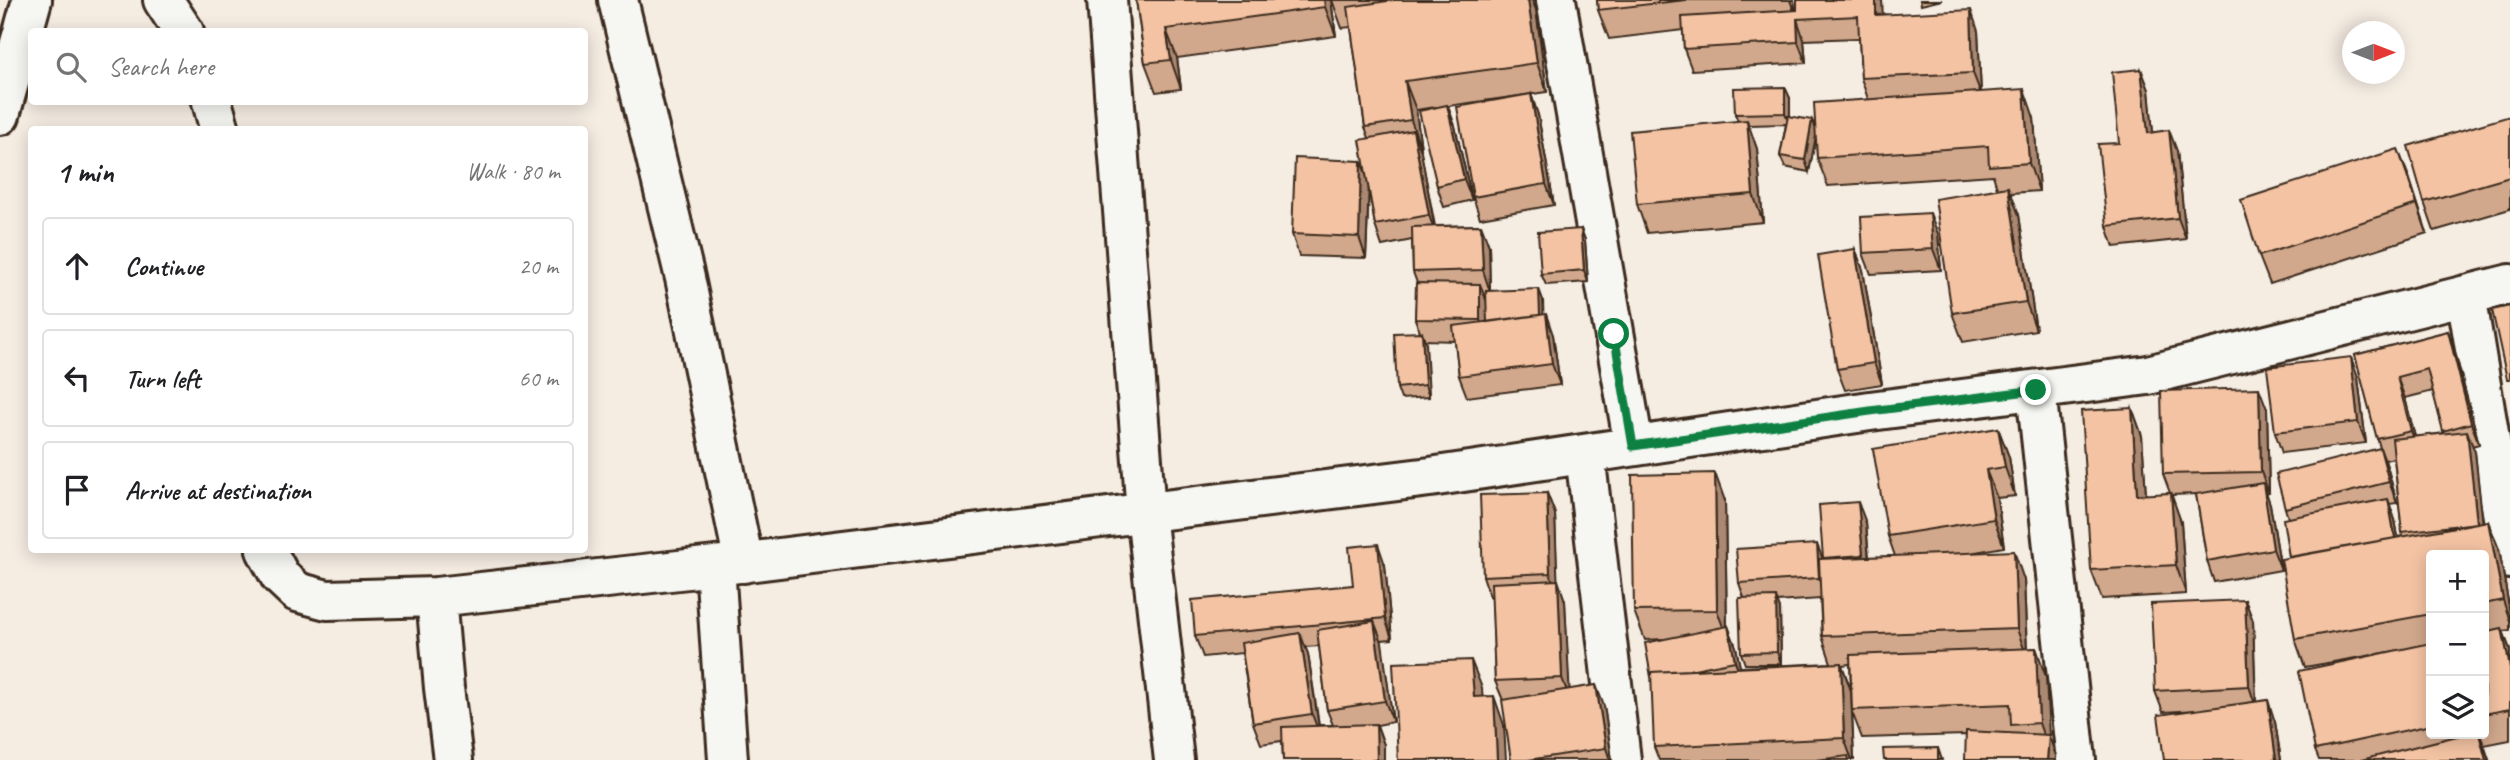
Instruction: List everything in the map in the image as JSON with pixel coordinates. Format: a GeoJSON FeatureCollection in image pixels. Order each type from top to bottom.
{"type":"FeatureCollection","features":[{"type":"Feature","properties":{"kind":"street"},"geometry":{"type":"LineString","coordinates":[[0,116],[32,0]]}},
{"type":"Feature","properties":{"kind":"street"},"geometry":{"type":"LineString","coordinates":[[163,0],[181,28]]}},
{"type":"Feature","properties":{"kind":"street"},"geometry":{"type":"LineString","coordinates":[[618,0],[685,278],[729,564],[728,760]]}},
{"type":"Feature","properties":{"kind":"street"},"geometry":{"type":"LineString","coordinates":[[1107,0],[1146,513],[1174,760]]}},
{"type":"Feature","properties":{"kind":"street"},"geometry":{"type":"LineString","coordinates":[[1556,0],[1633,446]]}},
{"type":"Feature","properties":{"kind":"street"},"geometry":{"type":"LineString","coordinates":[[213,105],[219,126]]}},
{"type":"Feature","properties":{"kind":"street"},"geometry":{"type":"LineString","coordinates":[[268,553],[280,576],[297,592],[327,600],[436,597],[729,564],[1430,477],[1870,411],[2148,375],[2510,284]]}},
{"type":"Feature","properties":{"kind":"street"},"geometry":{"type":"LineString","coordinates":[[2466,295],[2510,559]]}},
{"type":"Feature","properties":{"kind":"street"},"geometry":{"type":"LineString","coordinates":[[2036,390],[2076,760]]}},
{"type":"Feature","properties":{"kind":"street"},"geometry":{"type":"LineString","coordinates":[[1585,454],[1620,760]]}},
{"type":"Feature","properties":{"kind":"street"},"geometry":{"type":"LineString","coordinates":[[436,597],[443,688],[453,760]]}},
{"type":"Feature","properties":{"kind":"building"},"geometry":{"type":"Polygon","coordinates":[[[1136,0],[1324,0],[1325,7],[1166,29],[1171,60],[1145,63],[1136,0]]]}},
{"type":"Feature","properties":{"kind":"building"},"geometry":{"type":"Polygon","coordinates":[[[1394,0],[1528,0],[1537,63],[1405,81],[1411,120],[1365,127],[1348,7],[1394,0]]]}},
{"type":"Feature","properties":{"kind":"building"},"geometry":{"type":"Polygon","coordinates":[[[1597,0],[1686,0],[1598,10],[1597,0]]]}},
{"type":"Feature","properties":{"kind":"building"},"geometry":{"type":"Polygon","coordinates":[[[1797,0],[1876,0],[1876,15],[1971,10],[1973,73],[1861,78],[1858,16],[1797,19],[1798,42],[1684,49],[1682,17],[1797,10],[1797,0]]]}},
{"type":"Feature","properties":{"kind":"building"},"geometry":{"type":"Polygon","coordinates":[[[2141,69],[2148,133],[2169,130],[2178,218],[2107,226],[2098,144],[2119,143],[2112,72],[2141,69]]]}},
{"type":"Feature","properties":{"kind":"building"},"geometry":{"type":"Polygon","coordinates":[[[1785,87],[1785,113],[1735,114],[1734,88],[1785,87]]]}},
{"type":"Feature","properties":{"kind":"building"},"geometry":{"type":"Polygon","coordinates":[[[2024,89],[2029,163],[1989,166],[1988,146],[1817,158],[1814,103],[2024,89]]]}},
{"type":"Feature","properties":{"kind":"building"},"geometry":{"type":"Polygon","coordinates":[[[1531,94],[1546,184],[1473,197],[1457,107],[1531,94]]]}},
{"type":"Feature","properties":{"kind":"building"},"geometry":{"type":"Polygon","coordinates":[[[1447,105],[1464,179],[1437,186],[1419,111],[1447,105]]]}},
{"type":"Feature","properties":{"kind":"building"},"geometry":{"type":"Polygon","coordinates":[[[1788,116],[1812,120],[1805,160],[1780,156],[1788,116]]]}},
{"type":"Feature","properties":{"kind":"building"},"geometry":{"type":"Polygon","coordinates":[[[2510,116],[2510,177],[2424,202],[2408,146],[2510,116]]]}},
{"type":"Feature","properties":{"kind":"building"},"geometry":{"type":"Polygon","coordinates":[[[1747,120],[1753,194],[1637,204],[1630,131],[1747,120]]]}},
{"type":"Feature","properties":{"kind":"building"},"geometry":{"type":"Polygon","coordinates":[[[1413,130],[1429,215],[1375,225],[1360,140],[1413,130]]]}},
{"type":"Feature","properties":{"kind":"building"},"geometry":{"type":"Polygon","coordinates":[[[2398,149],[2417,204],[2259,256],[2241,200],[2398,149]]]}},
{"type":"Feature","properties":{"kind":"building"},"geometry":{"type":"Polygon","coordinates":[[[1295,158],[1361,161],[1359,237],[1292,234],[1295,158]]]}},
{"type":"Feature","properties":{"kind":"building"},"geometry":{"type":"Polygon","coordinates":[[[2008,187],[2026,302],[1952,313],[1935,199],[2008,187]]]}},
{"type":"Feature","properties":{"kind":"building"},"geometry":{"type":"Polygon","coordinates":[[[1930,213],[1933,249],[1863,253],[1861,217],[1930,213]]]}},
{"type":"Feature","properties":{"kind":"building"},"geometry":{"type":"Polygon","coordinates":[[[1481,225],[1483,270],[1413,272],[1412,227],[1481,225]]]}},
{"type":"Feature","properties":{"kind":"building"},"geometry":{"type":"Polygon","coordinates":[[[1581,229],[1584,270],[1541,274],[1538,232],[1581,229]]]}},
{"type":"Feature","properties":{"kind":"building"},"geometry":{"type":"Polygon","coordinates":[[[1855,249],[1874,363],[1837,369],[1818,255],[1855,249]]]}},
{"type":"Feature","properties":{"kind":"building"},"geometry":{"type":"Polygon","coordinates":[[[1416,283],[1480,284],[1480,320],[1415,319],[1416,283]]]}},
{"type":"Feature","properties":{"kind":"building"},"geometry":{"type":"Polygon","coordinates":[[[1539,289],[1540,315],[1487,322],[1486,291],[1539,289]]]}},
{"type":"Feature","properties":{"kind":"building"},"geometry":{"type":"Polygon","coordinates":[[[2510,306],[2510,379],[2507,379],[2492,310],[2510,306]]]}},
{"type":"Feature","properties":{"kind":"building"},"geometry":{"type":"Polygon","coordinates":[[[1546,314],[1552,364],[1459,376],[1453,326],[1546,314]]]}},
{"type":"Feature","properties":{"kind":"building"},"geometry":{"type":"Polygon","coordinates":[[[2448,331],[2471,423],[2443,431],[2427,369],[2397,377],[2411,431],[2377,439],[2355,355],[2448,331]]]}},
{"type":"Feature","properties":{"kind":"building"},"geometry":{"type":"Polygon","coordinates":[[[1422,332],[1425,385],[1397,388],[1394,333],[1422,332]]]}},
{"type":"Feature","properties":{"kind":"building"},"geometry":{"type":"Polygon","coordinates":[[[2351,357],[2358,422],[2275,432],[2267,367],[2351,357]]]}},
{"type":"Feature","properties":{"kind":"building"},"geometry":{"type":"Polygon","coordinates":[[[2259,388],[2261,472],[2163,474],[2161,391],[2259,388]]]}},
{"type":"Feature","properties":{"kind":"building"},"geometry":{"type":"Polygon","coordinates":[[[2132,408],[2137,495],[2171,493],[2176,565],[2091,570],[2081,411],[2132,408]]]}},
{"type":"Feature","properties":{"kind":"building"},"geometry":{"type":"Polygon","coordinates":[[[1998,428],[2005,467],[1986,470],[1994,519],[1888,536],[1873,449],[1998,428]]]}},
{"type":"Feature","properties":{"kind":"building"},"geometry":{"type":"Polygon","coordinates":[[[2467,431],[2477,523],[2402,532],[2392,439],[2467,431]]]}},
{"type":"Feature","properties":{"kind":"building"},"geometry":{"type":"Polygon","coordinates":[[[2380,448],[2389,482],[2285,508],[2276,474],[2380,448]]]}},
{"type":"Feature","properties":{"kind":"building"},"geometry":{"type":"Polygon","coordinates":[[[1715,473],[1717,610],[1634,611],[1632,475],[1715,473]]]}},
{"type":"Feature","properties":{"kind":"building"},"geometry":{"type":"Polygon","coordinates":[[[2263,483],[2273,549],[2207,561],[2196,494],[2263,483]]]}},
{"type":"Feature","properties":{"kind":"building"},"geometry":{"type":"Polygon","coordinates":[[[1547,493],[1550,573],[1483,576],[1480,495],[1547,493]]]}},
{"type":"Feature","properties":{"kind":"building"},"geometry":{"type":"Polygon","coordinates":[[[2388,499],[2395,538],[2289,557],[2283,519],[2388,499]]]}},
{"type":"Feature","properties":{"kind":"building"},"geometry":{"type":"Polygon","coordinates":[[[1858,502],[1863,555],[1823,558],[1819,505],[1858,502]]]}},
{"type":"Feature","properties":{"kind":"building"},"geometry":{"type":"Polygon","coordinates":[[[2488,521],[2503,600],[2489,603],[2489,550],[2426,550],[2426,615],[2295,639],[2281,559],[2488,521]]]}},
{"type":"Feature","properties":{"kind":"building"},"geometry":{"type":"Polygon","coordinates":[[[1378,544],[1385,618],[1195,636],[1192,600],[1353,585],[1349,547],[1378,544]]]}},
{"type":"Feature","properties":{"kind":"building"},"geometry":{"type":"Polygon","coordinates":[[[1817,544],[1819,578],[1739,583],[1736,549],[1817,544]]]}},
{"type":"Feature","properties":{"kind":"building"},"geometry":{"type":"Polygon","coordinates":[[[2014,551],[2017,629],[1822,636],[1819,559],[2014,551]]]}},
{"type":"Feature","properties":{"kind":"building"},"geometry":{"type":"Polygon","coordinates":[[[1558,580],[1562,678],[1495,681],[1491,583],[1558,580]]]}},
{"type":"Feature","properties":{"kind":"building"},"geometry":{"type":"Polygon","coordinates":[[[1776,597],[1777,652],[1741,653],[1739,598],[1776,597]]]}},
{"type":"Feature","properties":{"kind":"building"},"geometry":{"type":"Polygon","coordinates":[[[2245,600],[2249,686],[2155,691],[2151,604],[2245,600]]]}},
{"type":"Feature","properties":{"kind":"building"},"geometry":{"type":"Polygon","coordinates":[[[1374,621],[1385,701],[1327,710],[1317,630],[1374,621]]]}},
{"type":"Feature","properties":{"kind":"building"},"geometry":{"type":"Polygon","coordinates":[[[1728,626],[1735,661],[1689,670],[1651,672],[1651,677],[1645,643],[1728,626]]]}},
{"type":"Feature","properties":{"kind":"building"},"geometry":{"type":"Polygon","coordinates":[[[2502,628],[2510,668],[2510,709],[2489,713],[2489,676],[2489,631],[2502,628]]]}},
{"type":"Feature","properties":{"kind":"building"},"geometry":{"type":"Polygon","coordinates":[[[1300,633],[1312,714],[1253,723],[1241,643],[1300,633]]]}},
{"type":"Feature","properties":{"kind":"building"},"geometry":{"type":"Polygon","coordinates":[[[2426,644],[2426,726],[2315,750],[2299,671],[2426,644]]]}},
{"type":"Feature","properties":{"kind":"building"},"geometry":{"type":"Polygon","coordinates":[[[2036,648],[2039,723],[2011,725],[2010,704],[1852,710],[1850,655],[2036,648]]]}},
{"type":"Feature","properties":{"kind":"building"},"geometry":{"type":"Polygon","coordinates":[[[1471,660],[1474,697],[1494,696],[1497,760],[1398,760],[1393,663],[1471,660]]]}},
{"type":"Feature","properties":{"kind":"building"},"geometry":{"type":"Polygon","coordinates":[[[1841,663],[1844,738],[1654,747],[1651,672],[1841,663]]]}},
{"type":"Feature","properties":{"kind":"building"},"geometry":{"type":"Polygon","coordinates":[[[1596,685],[1606,748],[1528,760],[1511,760],[1502,700],[1596,685]]]}},
{"type":"Feature","properties":{"kind":"building"},"geometry":{"type":"Polygon","coordinates":[[[2268,700],[2276,760],[2164,760],[2158,715],[2268,700]]]}},
{"type":"Feature","properties":{"kind":"building"},"geometry":{"type":"Polygon","coordinates":[[[1376,724],[1377,760],[1283,760],[1282,727],[1376,724]]]}},
{"type":"Feature","properties":{"kind":"building"},"geometry":{"type":"Polygon","coordinates":[[[1966,731],[2049,735],[2047,760],[1965,760],[1966,731]]]}},
{"type":"Feature","properties":{"kind":"building"},"geometry":{"type":"Polygon","coordinates":[[[2445,739],[2480,739],[2486,760],[2361,760],[2445,739]]]}},
{"type":"Feature","properties":{"kind":"building"},"geometry":{"type":"Polygon","coordinates":[[[1938,748],[1938,760],[1884,760],[1883,749],[1938,748]]]}},
{"type":"Feature","properties":{"kind":"building"},"geometry":{"type":"Polygon","coordinates":[[[1848,756],[1849,760],[1816,760],[1848,756]]]}},
{"type":"Feature","properties":{"kind":"route"},"geometry":{"type":"LineString","coordinates":[[1614,334],[1633,446],[2036,390]]}}]}
